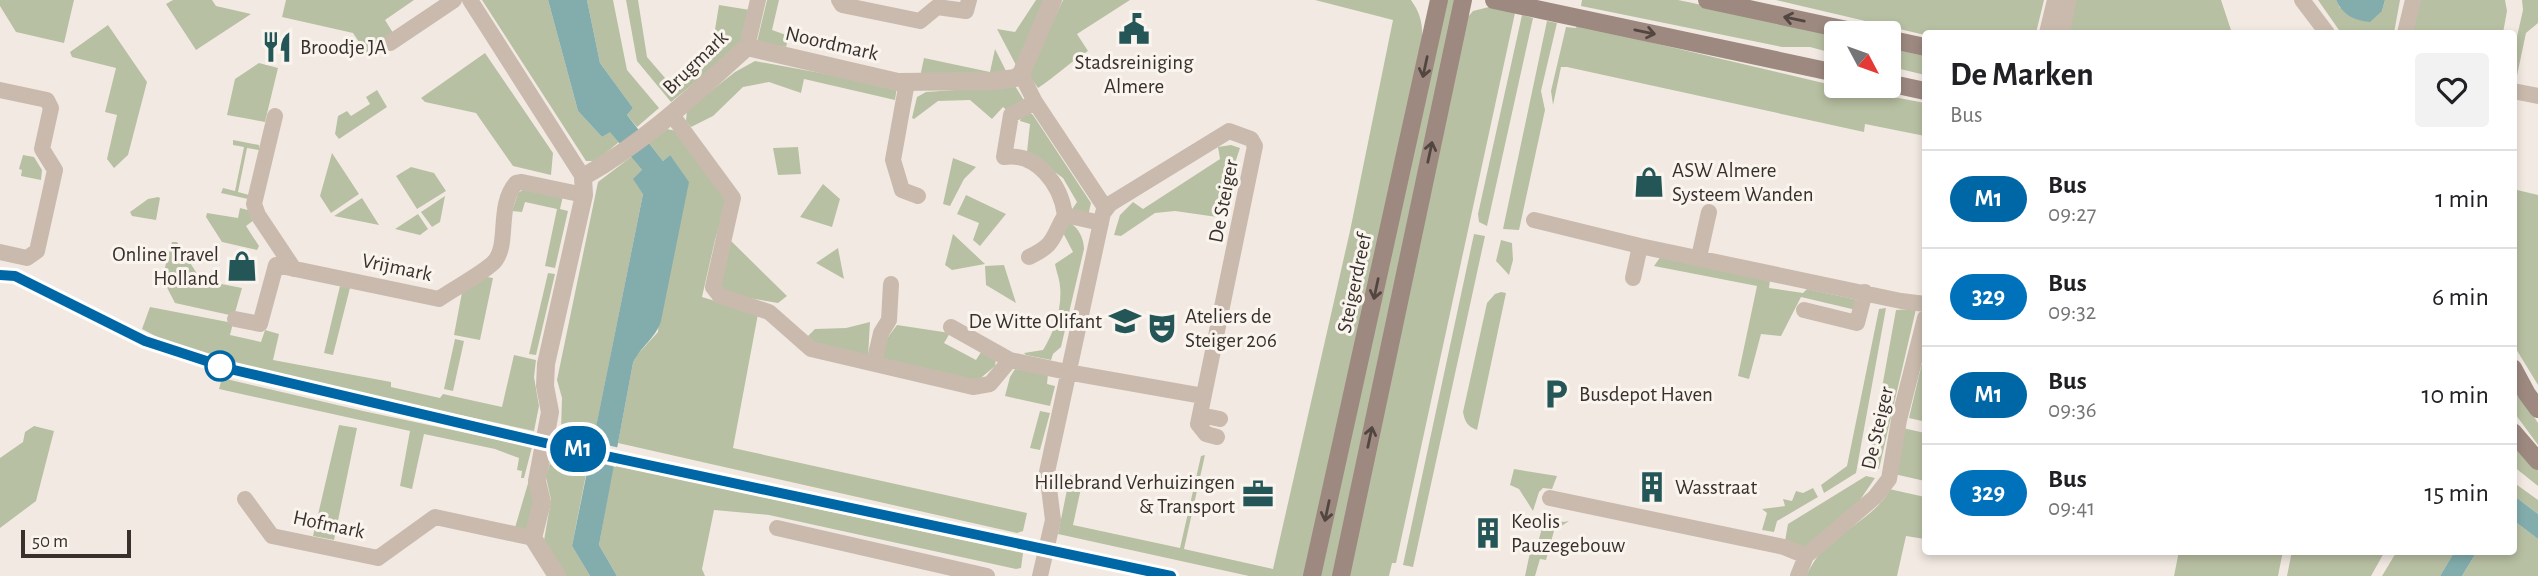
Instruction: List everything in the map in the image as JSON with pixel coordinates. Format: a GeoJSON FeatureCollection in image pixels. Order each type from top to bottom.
{"type":"FeatureCollection","features":[{"type":"Feature","properties":{"kind":"main road","name":"Steigerdreef"},"geometry":{"type":"LineString","coordinates":[[1312,575],[1439,0]]}},
{"type":"Feature","properties":{"kind":"main road"},"geometry":{"type":"LineString","coordinates":[[1341,576],[1463,0]]}},
{"type":"Feature","properties":{"kind":"main road"},"geometry":{"type":"LineString","coordinates":[[1707,0],[1824,25]]}},
{"type":"Feature","properties":{"kind":"main road"},"geometry":{"type":"LineString","coordinates":[[1498,1],[1824,69]]}},
{"type":"Feature","properties":{"kind":"main road"},"geometry":{"type":"LineString","coordinates":[[1901,42],[1922,46]]}},
{"type":"Feature","properties":{"kind":"main road"},"geometry":{"type":"LineString","coordinates":[[1901,86],[1922,90]]}},
{"type":"Feature","properties":{"kind":"main road"},"geometry":{"type":"LineString","coordinates":[[2517,375],[2538,409]]}},
{"type":"Feature","properties":{"kind":"main road"},"geometry":{"type":"LineString","coordinates":[[2517,437],[2538,461]]}},
{"type":"Feature","properties":{"kind":"street"},"geometry":{"type":"LineString","coordinates":[[390,43],[454,0]]}},
{"type":"Feature","properties":{"kind":"street"},"geometry":{"type":"LineString","coordinates":[[470,0],[584,186]]}},
{"type":"Feature","properties":{"kind":"street","name":"Brugmark"},"geometry":{"type":"LineString","coordinates":[[672,115],[747,47],[758,0]]}},
{"type":"Feature","properties":{"kind":"street"},"geometry":{"type":"LineString","coordinates":[[839,0],[842,5],[920,21],[937,6],[966,11],[969,0]]}},
{"type":"Feature","properties":{"kind":"street"},"geometry":{"type":"LineString","coordinates":[[1040,576],[1053,520],[1047,472],[1103,216],[1021,74],[1053,0]]}},
{"type":"Feature","properties":{"kind":"street"},"geometry":{"type":"LineString","coordinates":[[2048,30],[2055,0]]}},
{"type":"Feature","properties":{"kind":"street"},"geometry":{"type":"LineString","coordinates":[[2063,30],[2068,0]]}},
{"type":"Feature","properties":{"kind":"street"},"geometry":{"type":"LineString","coordinates":[[2302,0],[2325,30]]}},
{"type":"Feature","properties":{"kind":"street"},"geometry":{"type":"LineString","coordinates":[[2406,30],[2413,0]]}},
{"type":"Feature","properties":{"kind":"street","name":"Noordmark"},"geometry":{"type":"LineString","coordinates":[[747,47],[907,82],[994,81],[1015,78],[1021,74]]}},
{"type":"Feature","properties":{"kind":"street"},"geometry":{"type":"LineString","coordinates":[[907,82],[893,160],[902,190],[918,196]]}},
{"type":"Feature","properties":{"kind":"street"},"geometry":{"type":"LineString","coordinates":[[0,90],[47,100],[51,108],[42,149],[55,170],[37,251],[27,258],[0,252]]}},
{"type":"Feature","properties":{"kind":"street"},"geometry":{"type":"LineString","coordinates":[[2517,92],[2538,96]]}},
{"type":"Feature","properties":{"kind":"street"},"geometry":{"type":"LineString","coordinates":[[1029,257],[1046,249],[1065,215],[1056,188],[1043,171],[1019,156],[1004,157],[1010,115],[1035,102]]}},
{"type":"Feature","properties":{"kind":"street"},"geometry":{"type":"LineString","coordinates":[[557,576],[533,538],[542,502],[537,481],[550,412],[545,386],[546,364],[584,186],[672,115],[733,198],[713,287],[720,296],[769,313],[811,349],[973,387],[990,384],[1010,360]]}},
{"type":"Feature","properties":{"kind":"street"},"geometry":{"type":"LineString","coordinates":[[275,116],[254,204],[258,215],[294,269]]}},
{"type":"Feature","properties":{"kind":"street","name":"De Steiger"},"geometry":{"type":"LineString","coordinates":[[1103,216],[1110,204],[1228,131],[1251,139],[1255,146],[1200,415]]}},
{"type":"Feature","properties":{"kind":"street","name":"Vrijmark"},"geometry":{"type":"LineString","coordinates":[[294,269],[439,299],[494,261],[500,250],[506,198],[516,183],[584,186]]}},
{"type":"Feature","properties":{"kind":"street"},"geometry":{"type":"LineString","coordinates":[[1699,257],[1709,212]]}},
{"type":"Feature","properties":{"kind":"street"},"geometry":{"type":"LineString","coordinates":[[1065,215],[1103,216]]}},
{"type":"Feature","properties":{"kind":"street"},"geometry":{"type":"LineString","coordinates":[[1534,220],[1640,246],[1922,304]]}},
{"type":"Feature","properties":{"kind":"street"},"geometry":{"type":"LineString","coordinates":[[1633,278],[1640,246]]}},
{"type":"Feature","properties":{"kind":"street"},"geometry":{"type":"LineString","coordinates":[[235,319],[260,324],[275,265],[294,269]]}},
{"type":"Feature","properties":{"kind":"street"},"geometry":{"type":"LineString","coordinates":[[874,363],[881,334],[889,320],[891,284]]}},
{"type":"Feature","properties":{"kind":"street"},"geometry":{"type":"LineString","coordinates":[[1804,310],[1857,323],[1865,292]]}},
{"type":"Feature","properties":{"kind":"street"},"geometry":{"type":"LineString","coordinates":[[951,327],[1010,360],[1203,396]]}},
{"type":"Feature","properties":{"kind":"street","name":"De Steiger"},"geometry":{"type":"LineString","coordinates":[[1798,576],[1807,556],[1875,496],[1889,479],[1899,420],[1922,330]]}},
{"type":"Feature","properties":{"kind":"street"},"geometry":{"type":"LineString","coordinates":[[1217,437],[1206,434],[1198,424],[1200,415],[1220,419]]}},
{"type":"Feature","properties":{"kind":"street"},"geometry":{"type":"LineString","coordinates":[[1549,498],[1784,547],[1807,556]]}},
{"type":"Feature","properties":{"kind":"street","name":"Hofmark"},"geometry":{"type":"LineString","coordinates":[[244,499],[272,536],[378,558],[435,517],[533,538]]}},
{"type":"Feature","properties":{"kind":"street"},"geometry":{"type":"LineString","coordinates":[[777,528],[987,576]]}},
{"type":"Feature","properties":{"kind":"green space"},"geometry":{"type":"Polygon","coordinates":[[[0,0],[74,0],[64,43],[16,32],[0,6],[0,0]]]}},
{"type":"Feature","properties":{"kind":"green space"},"geometry":{"type":"Polygon","coordinates":[[[173,0],[212,0],[216,6],[251,14],[196,50],[166,4],[173,0]]]}},
{"type":"Feature","properties":{"kind":"green space"},"geometry":{"type":"Polygon","coordinates":[[[286,0],[414,0],[385,20],[395,36],[367,54],[353,33],[282,17],[286,0]]]}},
{"type":"Feature","properties":{"kind":"green space"},"geometry":{"type":"Polygon","coordinates":[[[482,0],[548,0],[578,111],[602,137],[610,131],[619,142],[596,161],[586,161],[482,0]]]}},
{"type":"Feature","properties":{"kind":"green space"},"geometry":{"type":"Polygon","coordinates":[[[587,0],[613,0],[627,70],[659,108],[637,127],[627,115],[633,108],[600,63],[587,0]]]}},
{"type":"Feature","properties":{"kind":"green space"},"geometry":{"type":"Polygon","coordinates":[[[626,0],[638,0],[647,57],[672,86],[711,54],[719,5],[750,10],[743,43],[671,102],[637,61],[626,0]]]}},
{"type":"Feature","properties":{"kind":"green space"},"geometry":{"type":"Polygon","coordinates":[[[767,0],[779,0],[772,30],[789,36],[786,47],[757,42],[767,0]]]}},
{"type":"Feature","properties":{"kind":"green space"},"geometry":{"type":"Polygon","coordinates":[[[1036,0],[1044,0],[1017,67],[997,29],[1015,32],[1036,0]]]}},
{"type":"Feature","properties":{"kind":"green space"},"geometry":{"type":"Polygon","coordinates":[[[1063,0],[1130,0],[1077,34],[1088,51],[1038,88],[1028,74],[1063,0]]]}},
{"type":"Feature","properties":{"kind":"green space"},"geometry":{"type":"Polygon","coordinates":[[[1315,0],[1411,0],[1422,25],[1422,42],[1308,576],[1249,576],[1058,534],[1070,475],[1083,479],[1073,525],[1180,548],[1201,456],[1205,455],[1184,549],[1273,569],[1350,231],[1393,20],[1315,0]]]}},
{"type":"Feature","properties":{"kind":"green space"},"geometry":{"type":"Polygon","coordinates":[[[1442,0],[1455,0],[1337,576],[1317,576],[1442,0]]]}},
{"type":"Feature","properties":{"kind":"green space"},"geometry":{"type":"Polygon","coordinates":[[[1582,0],[1678,0],[1824,33],[1824,51],[1810,47],[1782,47],[1581,6],[1582,0]]]}},
{"type":"Feature","properties":{"kind":"green space"},"geometry":{"type":"Polygon","coordinates":[[[1776,0],[2044,0],[2037,30],[1922,30],[1922,34],[1901,29],[1901,21],[1865,21],[1776,0]]]}},
{"type":"Feature","properties":{"kind":"green space"},"geometry":{"type":"Polygon","coordinates":[[[2073,0],[2221,0],[2231,30],[2067,30],[2073,0]]]}},
{"type":"Feature","properties":{"kind":"green space"},"geometry":{"type":"Polygon","coordinates":[[[2318,0],[2336,0],[2340,8],[2382,11],[2385,0],[2400,0],[2395,30],[2339,30],[2318,0]]]}},
{"type":"Feature","properties":{"kind":"green space"},"geometry":{"type":"Polygon","coordinates":[[[2417,0],[2505,0],[2507,11],[2504,30],[2411,30],[2417,0]]]}},
{"type":"Feature","properties":{"kind":"green space"},"geometry":{"type":"Polygon","coordinates":[[[2522,0],[2538,0],[2538,23],[2526,33],[2517,76],[2517,36],[2523,10],[2522,0]]]}},
{"type":"Feature","properties":{"kind":"green space"},"geometry":{"type":"Polygon","coordinates":[[[1489,7],[1515,13],[1396,563],[1392,563],[1389,576],[1346,576],[1467,18],[1473,11],[1489,7]]]}},
{"type":"Feature","properties":{"kind":"green space"},"geometry":{"type":"Polygon","coordinates":[[[1522,15],[1533,18],[1487,226],[1479,222],[1478,214],[1522,15]]]}},
{"type":"Feature","properties":{"kind":"green space"},"geometry":{"type":"Polygon","coordinates":[[[1547,21],[1557,23],[1541,91],[1545,110],[1519,230],[1503,229],[1547,21]]]}},
{"type":"Feature","properties":{"kind":"green space"},"geometry":{"type":"Polygon","coordinates":[[[108,25],[147,82],[128,155],[114,168],[107,159],[117,115],[105,112],[116,68],[72,57],[70,52],[108,25]]]}},
{"type":"Feature","properties":{"kind":"green space"},"geometry":{"type":"Polygon","coordinates":[[[1577,25],[1824,83],[1824,98],[1899,98],[1922,102],[1922,135],[1865,124],[1864,132],[1567,67],[1561,67],[1553,105],[1551,91],[1566,27],[1576,28],[1577,25]]]}},
{"type":"Feature","properties":{"kind":"green space"},"geometry":{"type":"Polygon","coordinates":[[[995,49],[1007,73],[920,77],[924,58],[990,72],[995,49]]]}},
{"type":"Feature","properties":{"kind":"green space"},"geometry":{"type":"Polygon","coordinates":[[[1901,51],[1922,55],[1922,74],[1901,69],[1901,51]]]}},
{"type":"Feature","properties":{"kind":"green space"},"geometry":{"type":"Polygon","coordinates":[[[485,53],[553,153],[551,175],[513,166],[476,113],[425,102],[421,98],[485,53]]]}},
{"type":"Feature","properties":{"kind":"green space"},"geometry":{"type":"Polygon","coordinates":[[[755,61],[897,87],[895,100],[804,79],[801,93],[769,82],[743,87],[713,116],[691,127],[686,121],[687,110],[735,72],[755,61]]]}},
{"type":"Feature","properties":{"kind":"green space"},"geometry":{"type":"Polygon","coordinates":[[[259,63],[278,68],[265,122],[227,115],[235,79],[259,63]]]}},
{"type":"Feature","properties":{"kind":"green space"},"geometry":{"type":"Polygon","coordinates":[[[1015,86],[1025,102],[1010,113],[1003,107],[992,119],[970,100],[938,101],[912,118],[917,97],[926,92],[1015,86]]]}},
{"type":"Feature","properties":{"kind":"green space"},"geometry":{"type":"Polygon","coordinates":[[[377,90],[387,107],[339,139],[335,134],[338,116],[347,111],[351,116],[370,104],[366,97],[377,90]]]}},
{"type":"Feature","properties":{"kind":"green space"},"geometry":{"type":"Polygon","coordinates":[[[1028,111],[1091,203],[1088,216],[1071,211],[1077,202],[1063,178],[1027,152],[1030,124],[1020,121],[1022,114],[1028,111]]]}},
{"type":"Feature","properties":{"kind":"green space"},"geometry":{"type":"Polygon","coordinates":[[[667,129],[677,131],[727,200],[702,297],[758,314],[733,448],[1027,513],[1023,531],[1017,533],[618,443],[633,363],[658,332],[670,155],[663,161],[649,143],[667,129]]]}},
{"type":"Feature","properties":{"kind":"green space"},"geometry":{"type":"Polygon","coordinates":[[[233,140],[259,145],[259,150],[247,148],[238,192],[249,195],[248,199],[221,193],[223,188],[235,191],[244,147],[233,145],[233,140]]]}},
{"type":"Feature","properties":{"kind":"green space"},"geometry":{"type":"Polygon","coordinates":[[[1231,145],[1240,148],[1217,217],[1175,211],[1155,213],[1121,236],[1114,235],[1120,215],[1133,202],[1143,209],[1220,159],[1218,147],[1231,145]]]}},
{"type":"Feature","properties":{"kind":"green space"},"geometry":{"type":"Polygon","coordinates":[[[798,147],[801,174],[778,175],[773,148],[798,147]]]}},
{"type":"Feature","properties":{"kind":"green space"},"geometry":{"type":"Polygon","coordinates":[[[332,153],[359,194],[331,213],[320,196],[332,153]]]}},
{"type":"Feature","properties":{"kind":"green space"},"geometry":{"type":"Polygon","coordinates":[[[23,155],[34,157],[42,170],[41,180],[21,176],[22,170],[19,169],[23,155]]]}},
{"type":"Feature","properties":{"kind":"green space"},"geometry":{"type":"Polygon","coordinates":[[[631,157],[642,170],[643,194],[594,438],[561,430],[562,398],[557,380],[598,182],[631,157]]]}},
{"type":"Feature","properties":{"kind":"green space"},"geometry":{"type":"Polygon","coordinates":[[[953,158],[976,167],[964,179],[950,206],[943,204],[953,158]]]}},
{"type":"Feature","properties":{"kind":"green space"},"geometry":{"type":"Polygon","coordinates":[[[411,167],[434,173],[446,191],[417,209],[396,176],[411,167]]]}},
{"type":"Feature","properties":{"kind":"green space"},"geometry":{"type":"Polygon","coordinates":[[[823,184],[840,199],[832,227],[800,217],[823,184]]]}},
{"type":"Feature","properties":{"kind":"green space"},"geometry":{"type":"Polygon","coordinates":[[[524,189],[563,196],[560,209],[568,211],[555,268],[545,266],[557,209],[525,202],[522,212],[512,211],[518,193],[524,189]]]}},
{"type":"Feature","properties":{"kind":"green space"},"geometry":{"type":"Polygon","coordinates":[[[2517,190],[2538,195],[2538,385],[2517,351],[2517,190]]]}},
{"type":"Feature","properties":{"kind":"green space"},"geometry":{"type":"Polygon","coordinates":[[[966,195],[1006,214],[980,246],[973,240],[979,223],[957,214],[966,195]]]}},
{"type":"Feature","properties":{"kind":"green space"},"geometry":{"type":"Polygon","coordinates":[[[445,196],[440,222],[432,227],[421,212],[445,196]]]}},
{"type":"Feature","properties":{"kind":"green space"},"geometry":{"type":"Polygon","coordinates":[[[158,197],[156,220],[132,216],[130,212],[148,199],[158,197]]]}},
{"type":"Feature","properties":{"kind":"green space"},"geometry":{"type":"Polygon","coordinates":[[[362,198],[379,225],[334,216],[362,198]]]}},
{"type":"Feature","properties":{"kind":"green space"},"geometry":{"type":"Polygon","coordinates":[[[240,208],[248,210],[254,220],[246,226],[259,246],[257,250],[222,242],[206,217],[207,213],[238,218],[240,208]]]}},
{"type":"Feature","properties":{"kind":"green space"},"geometry":{"type":"Polygon","coordinates":[[[418,214],[428,229],[420,235],[395,229],[418,214]]]}},
{"type":"Feature","properties":{"kind":"green space"},"geometry":{"type":"Polygon","coordinates":[[[1070,223],[1080,234],[1084,249],[1061,347],[1051,360],[1026,355],[1024,353],[1043,350],[1055,326],[1060,289],[1055,264],[1073,252],[1061,229],[1070,223]]]}},
{"type":"Feature","properties":{"kind":"green space"},"geometry":{"type":"Polygon","coordinates":[[[953,234],[985,264],[952,270],[945,265],[953,234]]]}},
{"type":"Feature","properties":{"kind":"green space"},"geometry":{"type":"Polygon","coordinates":[[[1474,234],[1485,236],[1413,567],[1403,565],[1474,234]]]}},
{"type":"Feature","properties":{"kind":"green space"},"geometry":{"type":"Polygon","coordinates":[[[728,238],[787,296],[778,303],[725,294],[718,286],[728,238]]]}},
{"type":"Feature","properties":{"kind":"green space"},"geometry":{"type":"Polygon","coordinates":[[[1501,240],[1512,243],[1513,260],[1509,275],[1496,261],[1501,240]]]}},
{"type":"Feature","properties":{"kind":"green space"},"geometry":{"type":"Polygon","coordinates":[[[172,242],[177,242],[201,280],[242,288],[234,316],[175,303],[162,278],[172,242]]]}},
{"type":"Feature","properties":{"kind":"green space"},"geometry":{"type":"Polygon","coordinates":[[[838,248],[844,279],[816,263],[838,248]]]}},
{"type":"Feature","properties":{"kind":"green space"},"geometry":{"type":"Polygon","coordinates":[[[1661,256],[1770,280],[1769,288],[1803,293],[1807,289],[1858,300],[1856,310],[1801,297],[1781,336],[1761,334],[1749,379],[1738,376],[1757,286],[1654,266],[1661,256]]]}},
{"type":"Feature","properties":{"kind":"green space"},"geometry":{"type":"Polygon","coordinates":[[[1004,265],[1016,303],[986,285],[985,266],[1004,265]]]}},
{"type":"Feature","properties":{"kind":"green space"},"geometry":{"type":"Polygon","coordinates":[[[548,273],[555,274],[536,355],[529,354],[548,273]]]}},
{"type":"Feature","properties":{"kind":"green space"},"geometry":{"type":"Polygon","coordinates":[[[481,276],[493,278],[480,340],[454,335],[463,287],[481,276]]]}},
{"type":"Feature","properties":{"kind":"green space"},"geometry":{"type":"Polygon","coordinates":[[[340,286],[350,288],[333,355],[324,353],[340,286]]]}},
{"type":"Feature","properties":{"kind":"green space"},"geometry":{"type":"Polygon","coordinates":[[[1506,293],[1477,430],[1467,423],[1463,412],[1487,303],[1495,294],[1506,293]]]}},
{"type":"Feature","properties":{"kind":"green space"},"geometry":{"type":"Polygon","coordinates":[[[150,307],[233,323],[230,335],[261,342],[265,330],[279,334],[273,360],[391,382],[391,387],[440,398],[443,394],[502,407],[514,355],[536,360],[534,377],[539,406],[534,431],[275,375],[167,342],[142,329],[150,307]]]}},
{"type":"Feature","properties":{"kind":"green space"},"geometry":{"type":"Polygon","coordinates":[[[1886,308],[1856,473],[1824,493],[1821,485],[1847,466],[1879,309],[1886,308]]]}},
{"type":"Feature","properties":{"kind":"green space"},"geometry":{"type":"Polygon","coordinates":[[[1916,309],[1879,469],[1868,465],[1896,310],[1916,309]]]}},
{"type":"Feature","properties":{"kind":"green space"},"geometry":{"type":"Polygon","coordinates":[[[870,322],[868,357],[813,346],[806,338],[815,329],[846,328],[870,322]]]}},
{"type":"Feature","properties":{"kind":"green space"},"geometry":{"type":"Polygon","coordinates":[[[897,325],[950,333],[944,343],[976,360],[983,349],[996,359],[995,366],[976,382],[884,362],[879,349],[897,325]]]}},
{"type":"Feature","properties":{"kind":"green space"},"geometry":{"type":"Polygon","coordinates":[[[455,339],[464,341],[453,391],[444,389],[455,339]]]}},
{"type":"Feature","properties":{"kind":"green space"},"geometry":{"type":"Polygon","coordinates":[[[1922,363],[1922,421],[1909,418],[1922,363]]]}},
{"type":"Feature","properties":{"kind":"green space"},"geometry":{"type":"Polygon","coordinates":[[[1015,369],[1048,374],[1047,384],[1055,386],[1050,406],[1005,396],[1015,369]]]}},
{"type":"Feature","properties":{"kind":"green space"},"geometry":{"type":"Polygon","coordinates":[[[222,378],[532,447],[524,478],[521,478],[522,471],[517,470],[519,458],[495,449],[424,434],[412,489],[400,486],[410,431],[219,389],[222,378]]]}},
{"type":"Feature","properties":{"kind":"green space"},"geometry":{"type":"Polygon","coordinates":[[[2517,391],[2538,423],[2538,445],[2517,416],[2517,391]]]}},
{"type":"Feature","properties":{"kind":"green space"},"geometry":{"type":"Polygon","coordinates":[[[1040,411],[1050,413],[1040,450],[1030,448],[1040,411]]]}},
{"type":"Feature","properties":{"kind":"green space"},"geometry":{"type":"Polygon","coordinates":[[[339,425],[357,428],[334,540],[313,536],[339,425]]]}},
{"type":"Feature","properties":{"kind":"green space"},"geometry":{"type":"Polygon","coordinates":[[[34,426],[54,431],[36,501],[0,528],[0,458],[23,442],[25,432],[34,426]]]}},
{"type":"Feature","properties":{"kind":"green space"},"geometry":{"type":"Polygon","coordinates":[[[1903,428],[1922,432],[1922,480],[1894,474],[1903,428]]]}},
{"type":"Feature","properties":{"kind":"green space"},"geometry":{"type":"Polygon","coordinates":[[[2517,445],[2538,469],[2538,486],[2517,469],[2517,445]]]}},
{"type":"Feature","properties":{"kind":"green space"},"geometry":{"type":"Polygon","coordinates":[[[553,452],[589,459],[572,546],[590,576],[562,576],[543,546],[551,500],[546,477],[553,452]]]}},
{"type":"Feature","properties":{"kind":"green space"},"geometry":{"type":"Polygon","coordinates":[[[613,465],[1023,553],[1021,568],[769,515],[714,510],[702,569],[705,576],[617,576],[599,545],[613,465]]]}},
{"type":"Feature","properties":{"kind":"green space"},"geometry":{"type":"Polygon","coordinates":[[[1514,469],[1557,476],[1552,489],[1543,488],[1539,492],[1533,511],[1519,489],[1510,485],[1514,469]]]}},
{"type":"Feature","properties":{"kind":"green space"},"geometry":{"type":"Polygon","coordinates":[[[1866,476],[1875,478],[1860,500],[1799,553],[1784,547],[1788,524],[1866,476]]]}},
{"type":"Feature","properties":{"kind":"green space"},"geometry":{"type":"Polygon","coordinates":[[[529,480],[536,498],[528,528],[514,531],[529,480]]]}},
{"type":"Feature","properties":{"kind":"green space"},"geometry":{"type":"Polygon","coordinates":[[[2517,485],[2538,500],[2538,514],[2517,498],[2517,485]]]}},
{"type":"Feature","properties":{"kind":"green space"},"geometry":{"type":"Polygon","coordinates":[[[1813,488],[1818,497],[1777,521],[1774,532],[1762,530],[1767,513],[1762,509],[1785,506],[1783,499],[1792,501],[1796,491],[1803,493],[1813,488]]]}},
{"type":"Feature","properties":{"kind":"green space"},"geometry":{"type":"Polygon","coordinates":[[[1889,489],[1922,496],[1922,539],[1906,536],[1897,576],[1806,576],[1824,548],[1870,513],[1889,489]]]}},
{"type":"Feature","properties":{"kind":"green space"},"geometry":{"type":"Polygon","coordinates":[[[1545,518],[1569,521],[1554,531],[1546,560],[1540,559],[1535,576],[1525,576],[1532,543],[1538,542],[1545,518]]]}},
{"type":"Feature","properties":{"kind":"green space"},"geometry":{"type":"Polygon","coordinates":[[[2517,523],[2538,539],[2538,576],[2462,576],[2475,555],[2517,555],[2517,523]]]}},
{"type":"Feature","properties":{"kind":"green space"},"geometry":{"type":"Polygon","coordinates":[[[2178,555],[2282,555],[2278,576],[2174,576],[2178,555]]]}},
{"type":"Feature","properties":{"kind":"green space"},"geometry":{"type":"Polygon","coordinates":[[[2291,555],[2383,555],[2371,576],[2287,576],[2291,555]]]}},
{"type":"Feature","properties":{"kind":"green space"},"geometry":{"type":"Polygon","coordinates":[[[2395,555],[2453,555],[2440,576],[2382,576],[2395,555]]]}},
{"type":"Feature","properties":{"kind":"water"},"geometry":{"type":"Polygon","coordinates":[[[548,0],[587,0],[600,63],[633,108],[627,115],[663,161],[670,155],[689,182],[661,321],[633,363],[599,545],[617,576],[590,576],[572,546],[643,194],[633,179],[642,170],[610,132],[602,137],[578,111],[548,0]]]}},
{"type":"Feature","properties":{"kind":"water"},"geometry":{"type":"Polygon","coordinates":[[[2336,0],[2385,0],[2382,11],[2370,22],[2349,16],[2336,0]]]}},
{"type":"Feature","properties":{"kind":"water"},"geometry":{"type":"Polygon","coordinates":[[[2517,498],[2538,514],[2538,539],[2517,523],[2517,498]]]}},
{"type":"Feature","properties":{"kind":"water"},"geometry":{"type":"Polygon","coordinates":[[[2453,555],[2475,555],[2462,576],[2440,576],[2453,555]]]}},
{"type":"Feature","properties":{"kind":"pier"},"geometry":{"type":"Polygon","coordinates":[[[589,441],[620,448],[616,467],[586,460],[589,441]]]}},
{"type":"Feature","properties":{"kind":"bus line","name":"M1"},"geometry":{"type":"LineString","coordinates":[[0,275],[15,276],[145,341],[234,370],[545,443],[1171,576]]}},
{"type":"Feature","properties":{"kind":"place","name":"Stadsreiniging Almere"},"geometry":{"type":"Point","coordinates":[1134,29]}},
{"type":"Feature","properties":{"kind":"place","name":"Broodje JA"},"geometry":{"type":"Point","coordinates":[277,47]}},
{"type":"Feature","properties":{"kind":"place","name":"ASW Almere Systeem Wanden"},"geometry":{"type":"Point","coordinates":[1649,182]}},
{"type":"Feature","properties":{"kind":"place","name":"Online Travel Holland"},"geometry":{"type":"Point","coordinates":[242,266]}},
{"type":"Feature","properties":{"kind":"place","name":"De Witte Olifant"},"geometry":{"type":"Point","coordinates":[1125,321]}},
{"type":"Feature","properties":{"kind":"place","name":"Ateliers de Steiger 206"},"geometry":{"type":"Point","coordinates":[1162,328]}},
{"type":"Feature","properties":{"kind":"place","name":"Busdepot Haven"},"geometry":{"type":"Point","coordinates":[1556,394]}},
{"type":"Feature","properties":{"kind":"place","name":"Wasstraat"},"geometry":{"type":"Point","coordinates":[1652,487]}},
{"type":"Feature","properties":{"kind":"place","name":"Hillebrand Verhuizingen & Transport"},"geometry":{"type":"Point","coordinates":[1258,494]}},
{"type":"Feature","properties":{"kind":"place","name":"Keolis Pauzegebouw"},"geometry":{"type":"Point","coordinates":[1488,533]}}]}
